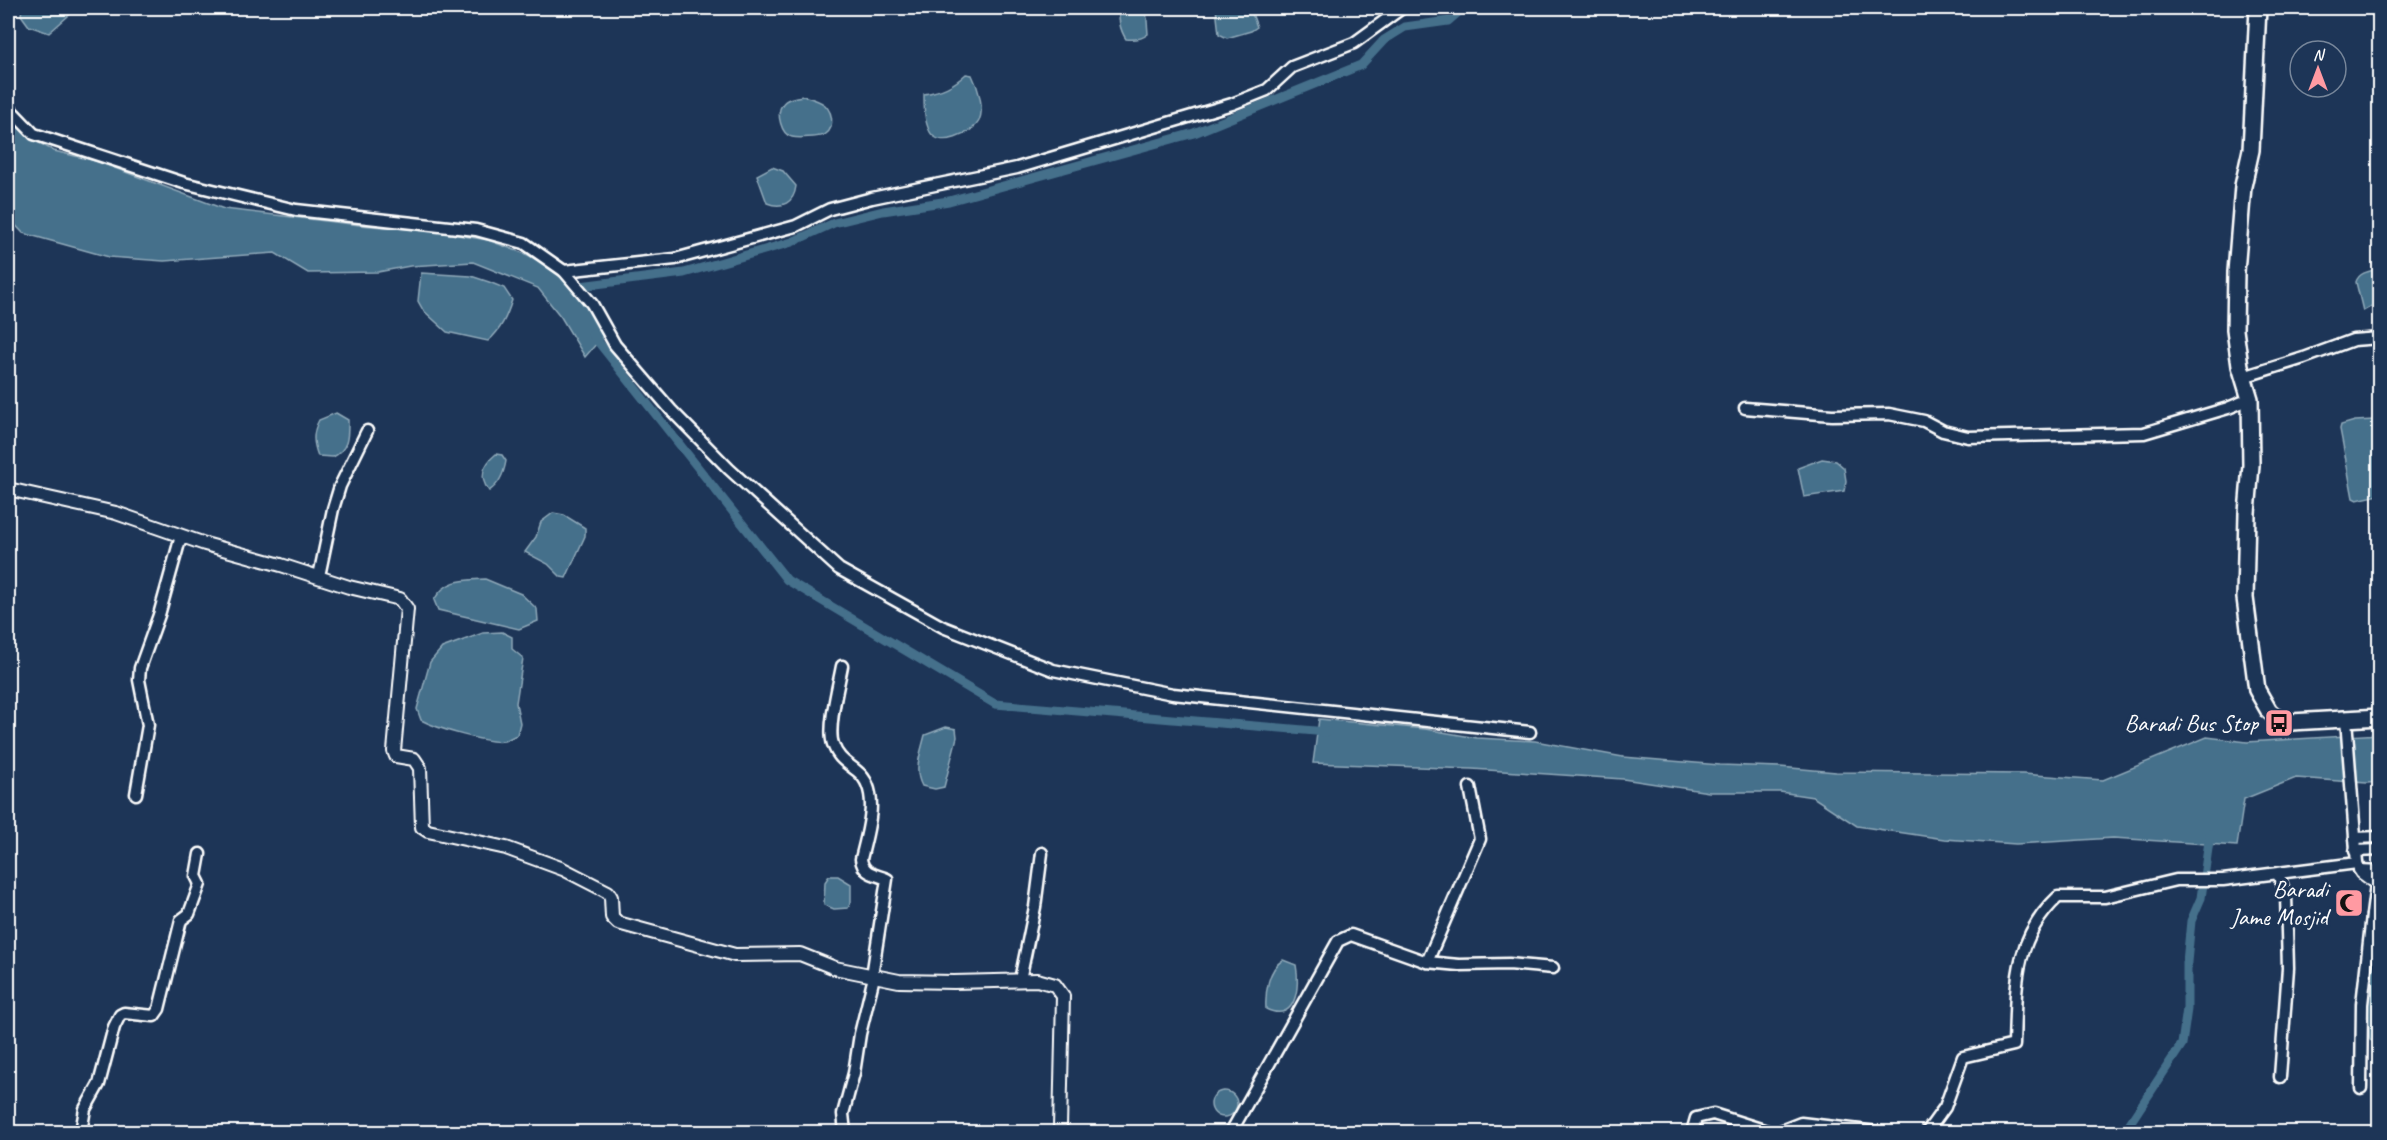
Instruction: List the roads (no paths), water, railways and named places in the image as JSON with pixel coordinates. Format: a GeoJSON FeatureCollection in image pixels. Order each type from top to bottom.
{"type":"FeatureCollection","features":[{"type":"Feature","properties":{"kind":"main road"},"geometry":{"type":"LineString","coordinates":[[2258,8],[2251,150],[2243,186],[2236,272],[2235,330],[2243,376],[2250,399],[2251,465],[2247,513],[2245,598],[2257,690],[2263,704],[2277,718],[2291,722],[2379,717]]}},
{"type":"Feature","properties":{"kind":"street"},"geometry":{"type":"LineString","coordinates":[[568,274],[675,259],[796,226],[830,209],[1017,168],[1232,104],[1267,90],[1292,67],[1354,43],[1402,8]]}},
{"type":"Feature","properties":{"kind":"street"},"geometry":{"type":"LineString","coordinates":[[8,107],[34,134],[184,183],[296,210],[476,230],[524,243],[568,274],[585,295],[615,345],[671,410],[729,469],[839,568],[943,627],[1053,670],[1173,694],[1530,732]]}},
{"type":"Feature","properties":{"kind":"street"},"geometry":{"type":"LineString","coordinates":[[2243,376],[2304,358],[2353,340],[2379,338]]}},
{"type":"Feature","properties":{"kind":"street"},"geometry":{"type":"LineString","coordinates":[[1745,408],[1832,415],[1889,414],[1924,421],[1943,431],[1968,437],[2144,433],[2228,408],[2250,399]]}},
{"type":"Feature","properties":{"kind":"street"},"geometry":{"type":"LineString","coordinates":[[319,576],[340,486],[367,431]]}},
{"type":"Feature","properties":{"kind":"street"},"geometry":{"type":"LineString","coordinates":[[8,489],[116,513],[181,536],[319,576],[349,587],[400,599],[407,609],[394,751],[396,756],[414,759],[420,768],[423,827],[428,831],[506,848],[563,869],[608,892],[611,897],[612,917],[618,923],[735,955],[800,954],[835,968],[899,981],[1037,980],[1055,986],[1063,996],[1060,1128],[1063,1132]]}},
{"type":"Feature","properties":{"kind":"street"},"geometry":{"type":"LineString","coordinates":[[136,794],[148,726],[139,680],[140,668],[159,615],[181,536]]}},
{"type":"Feature","properties":{"kind":"street"},"geometry":{"type":"LineString","coordinates":[[842,666],[833,715],[832,742],[844,763],[863,778],[872,799],[861,859],[862,867],[868,873],[887,879],[873,977],[854,1073],[843,1114],[845,1132]]}},
{"type":"Feature","properties":{"kind":"street"},"geometry":{"type":"LineString","coordinates":[[2346,719],[2358,867],[2378,884],[2376,916],[2362,1004],[2361,1088]]}},
{"type":"Feature","properties":{"kind":"street"},"geometry":{"type":"LineString","coordinates":[[1427,962],[1480,839],[1470,787]]}},
{"type":"Feature","properties":{"kind":"street"},"geometry":{"type":"LineString","coordinates":[[2355,838],[2379,837]]}},
{"type":"Feature","properties":{"kind":"street"},"geometry":{"type":"LineString","coordinates":[[2355,851],[2379,850]]}},
{"type":"Feature","properties":{"kind":"street"},"geometry":{"type":"LineString","coordinates":[[1020,980],[1036,899],[1042,853]]}},
{"type":"Feature","properties":{"kind":"street"},"geometry":{"type":"LineString","coordinates":[[81,1132],[85,1109],[99,1084],[114,1027],[120,1015],[130,1013],[154,1016],[159,1009],[181,920],[189,914],[200,884],[196,876],[200,854]]}},
{"type":"Feature","properties":{"kind":"street"},"geometry":{"type":"LineString","coordinates":[[1927,1132],[1945,1107],[1963,1057],[2014,1045],[2016,981],[2027,938],[2042,912],[2058,897],[2105,897],[2176,880],[2223,880],[2358,867],[2379,871]]}},
{"type":"Feature","properties":{"kind":"street"},"geometry":{"type":"LineString","coordinates":[[2278,874],[2286,895],[2288,968],[2280,1077]]}},
{"type":"Feature","properties":{"kind":"street"},"geometry":{"type":"LineString","coordinates":[[1231,1132],[1338,941],[1351,935],[1427,962],[1459,965],[1509,964],[1553,968]]}},
{"type":"Feature","properties":{"kind":"street"},"geometry":{"type":"LineString","coordinates":[[1692,1132],[1696,1118],[1713,1114],[1770,1132]]}},
{"type":"Feature","properties":{"kind":"street"},"geometry":{"type":"LineString","coordinates":[[1778,1132],[1801,1123],[1877,1132]]}},
{"type":"Feature","properties":{"kind":"water"},"geometry":{"type":"Polygon","coordinates":[[[22,8],[77,8],[49,33],[29,26],[21,15],[22,8]]]}},
{"type":"Feature","properties":{"kind":"water"},"geometry":{"type":"Polygon","coordinates":[[[1121,8],[1146,8],[1148,34],[1138,39],[1126,39],[1120,24],[1121,8]]]}},
{"type":"Feature","properties":{"kind":"water"},"geometry":{"type":"Polygon","coordinates":[[[1216,8],[1250,8],[1257,27],[1227,38],[1219,34],[1216,8]]]}},
{"type":"Feature","properties":{"kind":"water"},"geometry":{"type":"Polygon","coordinates":[[[966,74],[972,75],[978,91],[981,104],[979,121],[970,131],[955,138],[934,137],[927,123],[924,94],[947,87],[966,74]]]}},
{"type":"Feature","properties":{"kind":"water"},"geometry":{"type":"Polygon","coordinates":[[[803,96],[820,102],[828,109],[832,123],[826,134],[795,138],[788,135],[782,128],[779,113],[782,105],[789,99],[803,96]]]}},
{"type":"Feature","properties":{"kind":"water"},"geometry":{"type":"Polygon","coordinates":[[[8,117],[30,138],[54,151],[96,161],[224,209],[433,231],[488,240],[528,255],[562,274],[587,300],[604,335],[585,357],[561,317],[538,288],[473,262],[410,266],[378,272],[308,273],[275,253],[164,261],[109,257],[23,233],[8,217],[8,117]]]}},
{"type":"Feature","properties":{"kind":"water"},"geometry":{"type":"Polygon","coordinates":[[[772,167],[783,171],[796,186],[793,197],[782,205],[767,203],[757,175],[772,167]]]}},
{"type":"Feature","properties":{"kind":"water"},"geometry":{"type":"Polygon","coordinates":[[[2379,269],[2379,302],[2363,311],[2357,279],[2362,274],[2379,269]]]}},
{"type":"Feature","properties":{"kind":"water"},"geometry":{"type":"Polygon","coordinates":[[[421,273],[471,276],[504,288],[512,300],[497,332],[488,341],[447,332],[423,310],[418,301],[421,273]]]}},
{"type":"Feature","properties":{"kind":"water"},"geometry":{"type":"Polygon","coordinates":[[[336,413],[348,420],[345,446],[333,457],[318,456],[314,438],[315,429],[319,420],[336,413]]]}},
{"type":"Feature","properties":{"kind":"water"},"geometry":{"type":"Polygon","coordinates":[[[2374,420],[2379,423],[2379,495],[2357,500],[2353,498],[2340,429],[2341,425],[2355,421],[2374,420]]]}},
{"type":"Feature","properties":{"kind":"water"},"geometry":{"type":"Polygon","coordinates":[[[496,454],[502,455],[506,461],[501,478],[489,491],[483,476],[488,462],[496,454]]]}},
{"type":"Feature","properties":{"kind":"water"},"geometry":{"type":"Polygon","coordinates":[[[1822,459],[1836,461],[1844,468],[1846,481],[1844,491],[1804,497],[1798,468],[1822,459]]]}},
{"type":"Feature","properties":{"kind":"water"},"geometry":{"type":"Polygon","coordinates":[[[553,513],[564,515],[585,528],[585,536],[566,578],[561,577],[548,564],[525,552],[536,537],[541,522],[553,513]]]}},
{"type":"Feature","properties":{"kind":"water"},"geometry":{"type":"Polygon","coordinates":[[[485,579],[521,594],[537,609],[538,621],[519,629],[438,610],[434,600],[450,584],[485,579]]]}},
{"type":"Feature","properties":{"kind":"water"},"geometry":{"type":"Polygon","coordinates":[[[502,632],[512,637],[512,649],[523,658],[516,703],[520,723],[517,735],[504,741],[486,740],[450,731],[421,720],[417,709],[430,662],[442,648],[483,633],[502,632]]]}},
{"type":"Feature","properties":{"kind":"water"},"geometry":{"type":"Polygon","coordinates":[[[1319,719],[1425,729],[1477,738],[1535,741],[1623,757],[1720,765],[1836,772],[2023,774],[2103,780],[2207,737],[2247,742],[2380,734],[2379,782],[2296,778],[2244,799],[2237,846],[2113,838],[2016,844],[1944,839],[1857,826],[1813,797],[1780,792],[1709,792],[1623,779],[1472,769],[1313,763],[1319,719]]]}},
{"type":"Feature","properties":{"kind":"water"},"geometry":{"type":"Polygon","coordinates":[[[946,727],[956,729],[957,737],[944,787],[935,789],[922,786],[918,767],[925,735],[946,727]]]}},
{"type":"Feature","properties":{"kind":"water"},"geometry":{"type":"Polygon","coordinates":[[[829,876],[838,876],[851,884],[851,902],[848,908],[834,909],[824,905],[825,882],[829,876]]]}},
{"type":"Feature","properties":{"kind":"water"},"geometry":{"type":"Polygon","coordinates":[[[2379,947],[2379,1044],[2370,1040],[2368,1005],[2372,968],[2379,947]]]}},
{"type":"Feature","properties":{"kind":"water"},"geometry":{"type":"Polygon","coordinates":[[[1283,960],[1296,965],[1296,992],[1290,1007],[1276,1012],[1266,1009],[1266,996],[1271,975],[1283,960]]]}},
{"type":"Feature","properties":{"kind":"water"},"geometry":{"type":"Polygon","coordinates":[[[1224,1091],[1233,1095],[1237,1104],[1233,1113],[1224,1117],[1215,1113],[1211,1104],[1215,1095],[1224,1091]]]}},
{"type":"Feature","properties":{"kind":"waterway"},"geometry":{"type":"LineString","coordinates":[[572,287],[684,273],[792,242],[834,223],[883,211],[949,201],[1194,133],[1361,65],[1384,40],[1405,27],[1448,21],[1463,8]]}},
{"type":"Feature","properties":{"kind":"waterway"},"geometry":{"type":"LineString","coordinates":[[592,334],[787,580],[995,704],[1327,732]]}},
{"type":"Feature","properties":{"kind":"waterway"},"geometry":{"type":"LineString","coordinates":[[2124,1132],[2182,1044],[2187,1009],[2187,962],[2191,921],[2201,898],[2210,834]]}},
{"type":"Feature","properties":{"kind":"place","name":"Baradi Bus Stop"},"geometry":{"type":"Point","coordinates":[2279,723]}},
{"type":"Feature","properties":{"kind":"place","name":"Baradi Jame Mosjid"},"geometry":{"type":"Point","coordinates":[2349,903]}}]}
